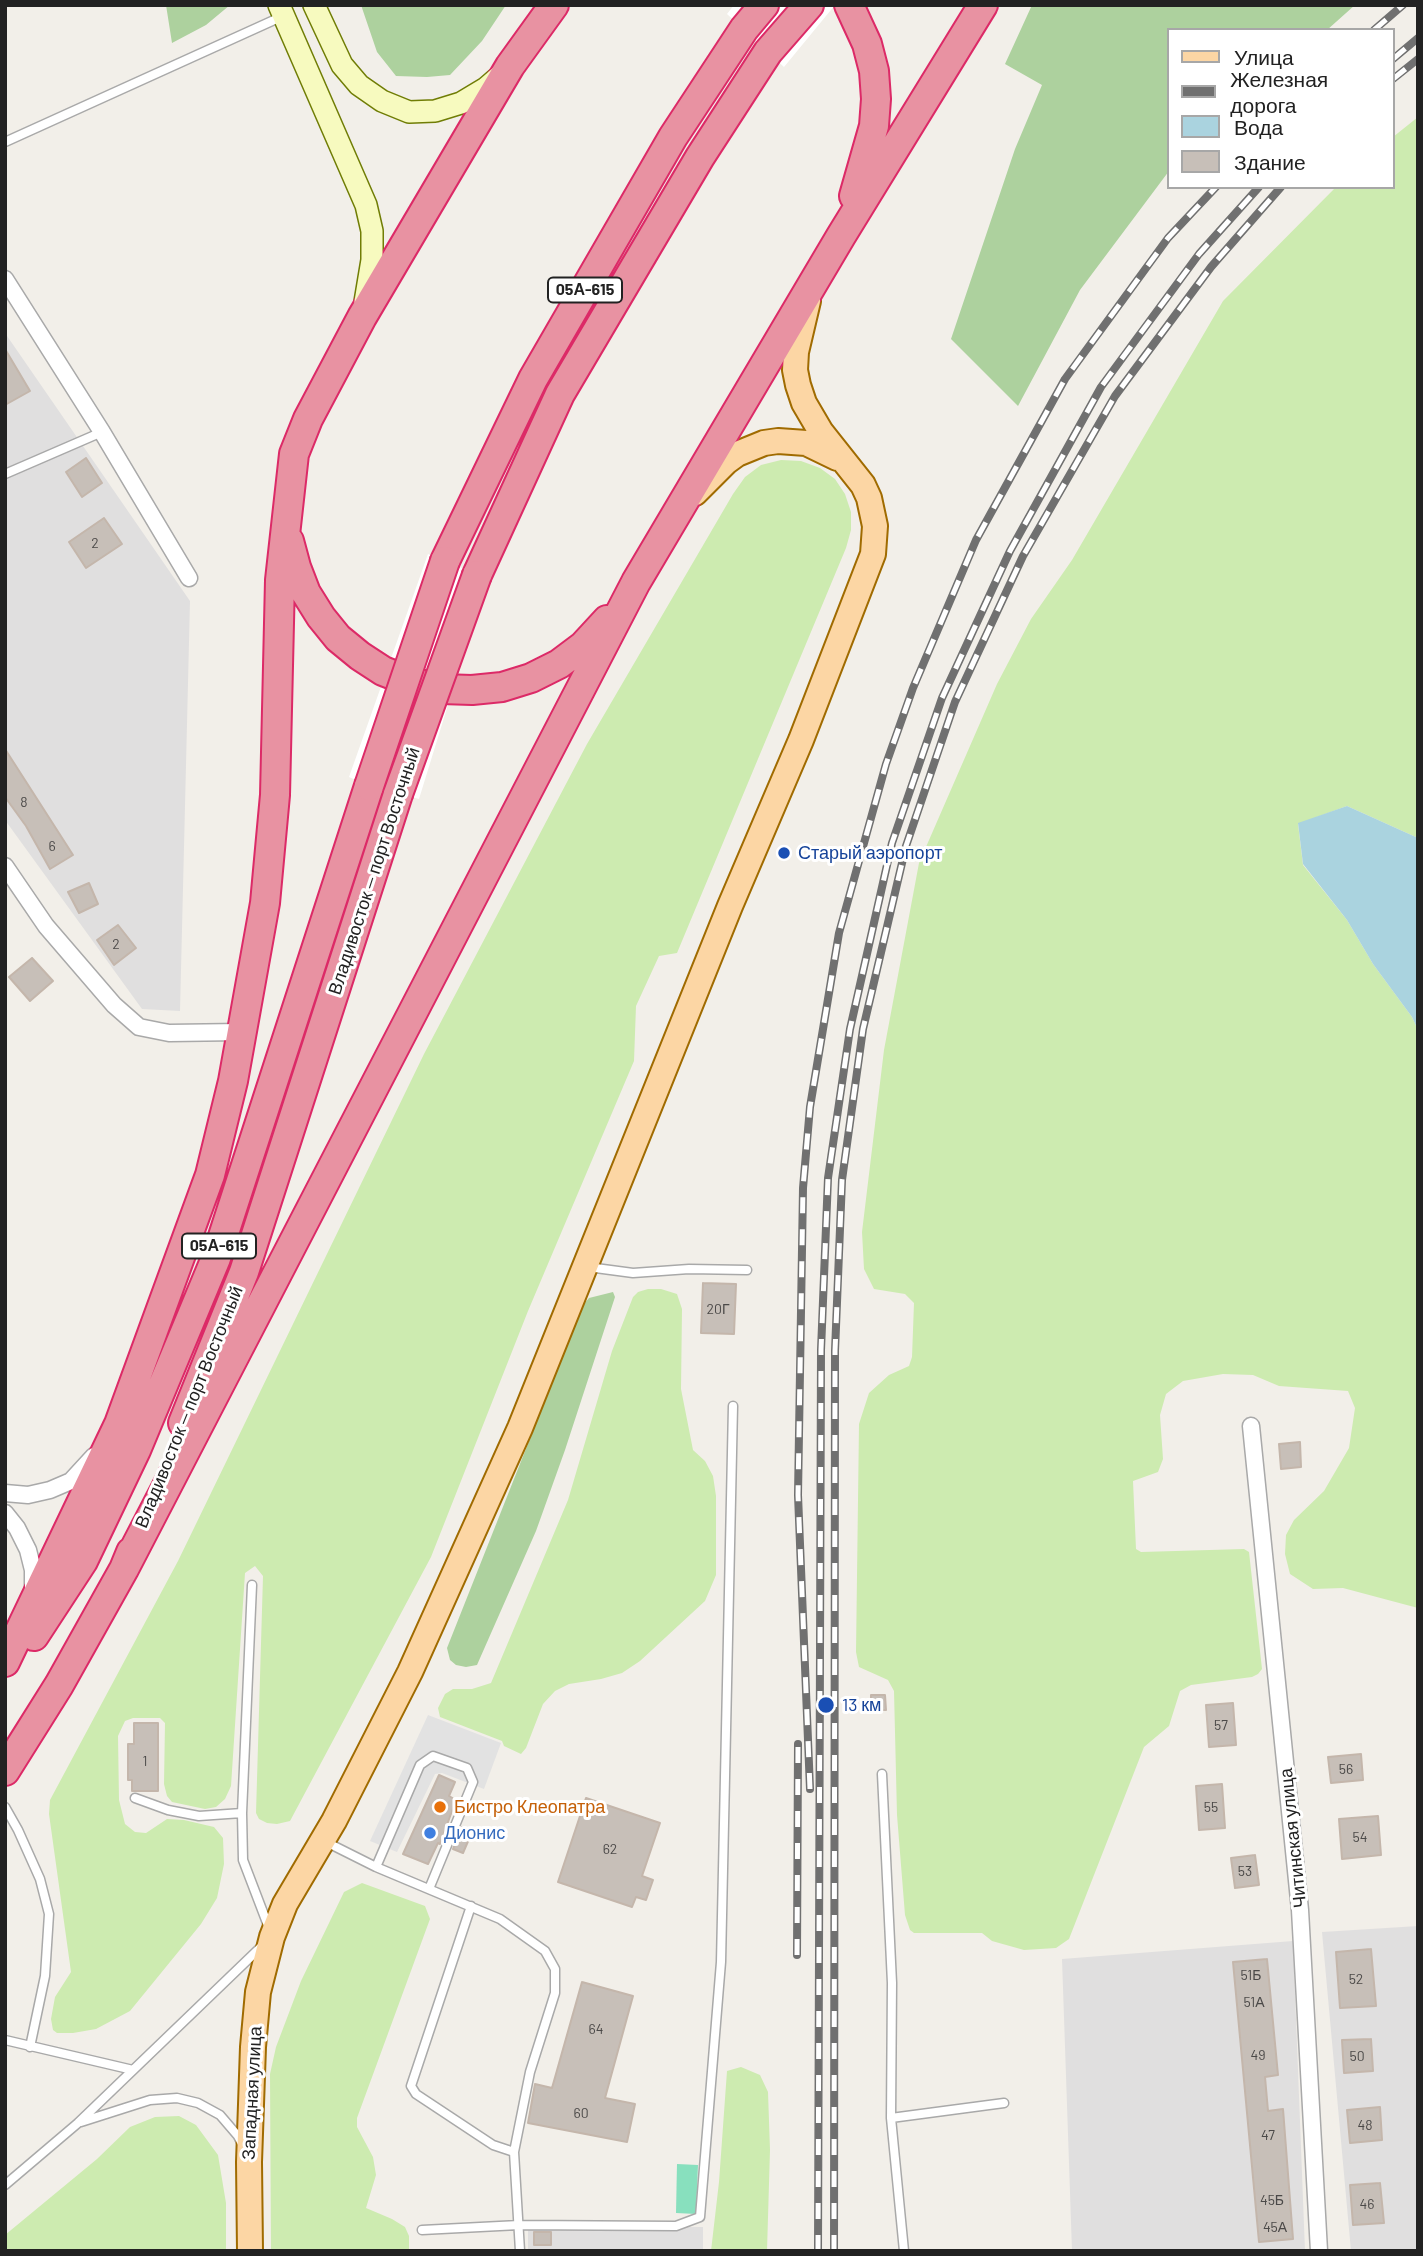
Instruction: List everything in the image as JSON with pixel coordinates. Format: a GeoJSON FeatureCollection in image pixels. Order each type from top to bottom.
{"type":"FeatureCollection","features":[{"type":"Feature","properties":{"kind":"highway"},"geometry":{"type":"LineString","coordinates":[[5,1662],[118,1423],[210,1175],[233,1081],[265,903],[275,794],[280,580],[294,454],[308,419],[362,317],[510,66],[554,5]]}},
{"type":"Feature","properties":{"kind":"highway","name":"Владивосток — порт Восточный"},"geometry":{"type":"LineString","coordinates":[[5,1679],[83,1561],[136,1450],[216,1258],[444,561],[533,379],[673,137],[744,29],[764,5]]}},
{"type":"Feature","properties":{"kind":"highway","name":"Владивосток — порт Восточный"},"geometry":{"type":"LineString","coordinates":[[5,1771],[59,1685],[124,1569],[244,1272],[398,794],[477,575],[559,394],[700,157],[768,52],[809,5]]}},
{"type":"Feature","properties":{"kind":"highway"},"geometry":{"type":"LineString","coordinates":[[841,236],[874,126],[876,99],[874,71],[867,44],[849,5]]}},
{"type":"Feature","properties":{"kind":"highway"},"geometry":{"type":"LineString","coordinates":[[124,1569],[636,582],[841,236],[984,5]]}},
{"type":"Feature","properties":{"kind":"highway"},"geometry":{"type":"LineString","coordinates":[[289,486],[289,541],[306,593],[338,638],[383,671],[411,682],[441,689],[472,690],[502,687],[531,678],[559,664],[583,646],[636,582]]}},
{"type":"Feature","properties":{"kind":"main road"},"geometry":{"type":"LineString","coordinates":[[314,5],[342,65],[359,85],[382,101],[410,111],[435,111],[461,103],[486,88],[510,66]]}},
{"type":"Feature","properties":{"kind":"main road"},"geometry":{"type":"LineString","coordinates":[[281,10],[366,205],[372,231],[372,260],[362,317]]}},
{"type":"Feature","properties":{"kind":"main road","name":"Западная улица"},"geometry":{"type":"LineString","coordinates":[[250,2251],[249,2162],[253,2047],[258,1992],[272,1937],[285,1904],[334,1821],[410,1671],[520,1428],[873,554],[875,526],[863,485],[804,403],[796,377],[796,352],[812,285]]}},
{"type":"Feature","properties":{"kind":"main road"},"geometry":{"type":"LineString","coordinates":[[680,508],[726,462],[737,454],[764,443],[806,443],[845,463]]}},
{"type":"Feature","properties":{"kind":"street"},"geometry":{"type":"LineString","coordinates":[[5,279],[102,432],[189,578]]}},
{"type":"Feature","properties":{"kind":"street"},"geometry":{"type":"LineString","coordinates":[[5,866],[46,926],[114,1005],[139,1027],[169,1033],[242,1032]]}},
{"type":"Feature","properties":{"kind":"street"},"geometry":{"type":"LineString","coordinates":[[5,1493],[28,1495],[71,1481],[84,1469],[118,1423]]}},
{"type":"Feature","properties":{"kind":"street","name":"Читинская улица"},"geometry":{"type":"LineString","coordinates":[[1251,1426],[1300,1910],[1319,2251]]}},
{"type":"Feature","properties":{"kind":"street"},"geometry":{"type":"LineString","coordinates":[[5,1513],[18,1528],[28,1550],[33,1570],[33,1604]]}},
{"type":"Feature","properties":{"kind":"lane"},"geometry":{"type":"LineString","coordinates":[[5,142],[281,10]]}},
{"type":"Feature","properties":{"kind":"lane"},"geometry":{"type":"LineString","coordinates":[[5,474],[102,432]]}},
{"type":"Feature","properties":{"kind":"lane"},"geometry":{"type":"LineString","coordinates":[[585,1266],[633,1273],[688,1269],[747,1270]]}},
{"type":"Feature","properties":{"kind":"lane"},"geometry":{"type":"LineString","coordinates":[[422,2230],[519,2225],[676,2226],[700,2217],[721,1962],[733,1406]]}},
{"type":"Feature","properties":{"kind":"lane"},"geometry":{"type":"LineString","coordinates":[[5,2185],[78,2123],[272,1937],[243,1860],[242,1813],[252,1585]]}},
{"type":"Feature","properties":{"kind":"lane"},"geometry":{"type":"LineString","coordinates":[[376,1867],[420,1765],[433,1756],[467,1768],[473,1782],[429,1889]]}},
{"type":"Feature","properties":{"kind":"lane"},"geometry":{"type":"LineString","coordinates":[[882,1774],[892,1983],[891,2118],[904,2251]]}},
{"type":"Feature","properties":{"kind":"lane"},"geometry":{"type":"LineString","coordinates":[[135,1798],[168,1810],[199,1816],[242,1813]]}},
{"type":"Feature","properties":{"kind":"lane"},"geometry":{"type":"LineString","coordinates":[[5,1807],[40,1879],[49,1914],[45,1976],[30,2047]]}},
{"type":"Feature","properties":{"kind":"lane"},"geometry":{"type":"LineString","coordinates":[[322,1840],[376,1867],[500,1919],[545,1951],[555,1969],[555,1993],[530,2072],[513,2152],[520,2251]]}},
{"type":"Feature","properties":{"kind":"lane"},"geometry":{"type":"LineString","coordinates":[[471,1906],[411,2086],[416,2094],[493,2145],[513,2152]]}},
{"type":"Feature","properties":{"kind":"lane"},"geometry":{"type":"LineString","coordinates":[[5,2040],[133,2070]]}},
{"type":"Feature","properties":{"kind":"lane"},"geometry":{"type":"LineString","coordinates":[[78,2123],[150,2100],[177,2098],[198,2103],[220,2115],[238,2136],[249,2162]]}},
{"type":"Feature","properties":{"kind":"lane"},"geometry":{"type":"LineString","coordinates":[[891,2118],[1004,2103]]}},
{"type":"Feature","properties":{"kind":"shaded area"},"geometry":{"type":"Polygon","coordinates":[[[5,333],[190,601],[180,1011],[142,1009],[5,820],[5,333]]]}},
{"type":"Feature","properties":{"kind":"shaded area"},"geometry":{"type":"Polygon","coordinates":[[[428,1715],[501,1743],[484,1789],[442,1773],[435,1774],[397,1852],[370,1841],[428,1715]]]}},
{"type":"Feature","properties":{"kind":"shaded area"},"geometry":{"type":"Polygon","coordinates":[[[1418,1926],[1418,2251],[1351,2251],[1322,1932],[1418,1926]]]}},
{"type":"Feature","properties":{"kind":"shaded area"},"geometry":{"type":"Polygon","coordinates":[[[1293,1941],[1305,2251],[1072,2251],[1062,1959],[1293,1941]]]}},
{"type":"Feature","properties":{"kind":"shaded area"},"geometry":{"type":"Polygon","coordinates":[[[528,2226],[703,2227],[703,2251],[528,2251],[528,2226]]]}},
{"type":"Feature","properties":{"kind":"green space"},"geometry":{"type":"Polygon","coordinates":[[[166,5],[230,5],[206,25],[172,43],[166,5]]]}},
{"type":"Feature","properties":{"kind":"green space"},"geometry":{"type":"Polygon","coordinates":[[[361,5],[506,5],[482,41],[450,75],[427,77],[396,76],[377,52],[361,5]]]}},
{"type":"Feature","properties":{"kind":"green space"},"geometry":{"type":"Polygon","coordinates":[[[1032,5],[1355,5],[1329,28],[1168,28],[1168,172],[1080,290],[1018,406],[951,339],[1015,149],[1042,85],[1005,64],[1032,5]]]}},
{"type":"Feature","properties":{"kind":"green space"},"geometry":{"type":"Polygon","coordinates":[[[1418,117],[1418,838],[1347,806],[1298,824],[1303,865],[1347,920],[1418,1030],[1418,1608],[1343,1588],[1313,1589],[1290,1574],[1285,1554],[1286,1535],[1294,1520],[1324,1491],[1349,1448],[1355,1408],[1348,1391],[1279,1386],[1253,1375],[1223,1374],[1183,1381],[1166,1394],[1160,1415],[1163,1459],[1158,1472],[1133,1481],[1136,1549],[1141,1552],[1244,1549],[1249,1552],[1262,1669],[1252,1677],[1191,1685],[1180,1691],[1169,1726],[1144,1747],[1069,1939],[1056,1948],[1024,1950],[992,1941],[982,1933],[914,1933],[910,1930],[905,1915],[897,1815],[894,1691],[888,1680],[859,1667],[856,1652],[859,1424],[869,1393],[889,1375],[909,1366],[912,1357],[914,1303],[905,1294],[874,1289],[864,1269],[862,1232],[884,1050],[919,863],[997,684],[1031,619],[1072,560],[1223,301],[1334,189],[1395,189],[1395,135],[1418,117]]]}},
{"type":"Feature","properties":{"kind":"green space"},"geometry":{"type":"Polygon","coordinates":[[[781,460],[801,461],[820,468],[835,479],[845,494],[851,512],[851,530],[846,548],[677,953],[659,956],[636,1006],[634,1061],[528,1311],[431,1557],[290,1821],[267,1823],[259,1819],[256,1813],[263,1576],[255,1566],[245,1573],[231,1786],[225,1799],[216,1807],[205,1809],[172,1802],[167,1796],[164,1784],[165,1723],[160,1718],[133,1718],[125,1721],[118,1736],[119,1800],[125,1824],[135,1832],[146,1833],[167,1819],[214,1827],[223,1838],[224,1864],[217,1898],[201,1924],[130,2011],[96,2029],[57,2033],[53,2030],[51,2019],[55,1997],[71,1972],[49,1814],[50,1800],[178,1561],[424,1054],[587,744],[733,494],[745,477],[761,465],[781,460]]]}},
{"type":"Feature","properties":{"kind":"green space"},"geometry":{"type":"Polygon","coordinates":[[[648,1289],[661,1289],[677,1294],[682,1309],[681,1389],[693,1450],[705,1461],[713,1476],[716,1496],[716,1575],[705,1601],[640,1661],[622,1673],[569,1684],[555,1691],[543,1704],[526,1748],[521,1754],[504,1746],[502,1741],[440,1717],[438,1708],[445,1694],[453,1689],[472,1689],[491,1683],[568,1500],[612,1351],[633,1297],[648,1289]]]}},
{"type":"Feature","properties":{"kind":"green space"},"geometry":{"type":"Polygon","coordinates":[[[613,1292],[615,1297],[536,1531],[477,1665],[456,1665],[450,1660],[447,1648],[583,1305],[589,1298],[613,1292]]]}},
{"type":"Feature","properties":{"kind":"green space"},"geometry":{"type":"Polygon","coordinates":[[[362,1883],[425,1906],[430,1919],[357,2118],[357,2127],[373,2157],[376,2175],[366,2208],[405,2227],[409,2236],[409,2251],[271,2251],[270,2074],[276,2047],[301,1981],[344,1892],[362,1883]]]}},
{"type":"Feature","properties":{"kind":"green space"},"geometry":{"type":"Polygon","coordinates":[[[741,2067],[760,2075],[768,2092],[770,2150],[767,2251],[711,2251],[727,2071],[741,2067]]]}},
{"type":"Feature","properties":{"kind":"green space"},"geometry":{"type":"Polygon","coordinates":[[[179,2116],[196,2125],[218,2155],[226,2203],[226,2251],[5,2251],[5,2235],[97,2159],[130,2127],[155,2117],[179,2116]]]}},
{"type":"Feature","properties":{"kind":"green space"},"geometry":{"type":"Polygon","coordinates":[[[677,2164],[698,2165],[696,2214],[676,2213],[677,2164]]]}},
{"type":"Feature","properties":{"kind":"water"},"geometry":{"type":"Polygon","coordinates":[[[1347,806],[1418,838],[1418,1030],[1347,920],[1303,864],[1298,823],[1347,806]]]}},
{"type":"Feature","properties":{"kind":"pier"},"geometry":{"type":"Polygon","coordinates":[[[734,5],[835,5],[784,67],[727,14],[734,5]]]}},
{"type":"Feature","properties":{"kind":"pier"},"geometry":{"type":"Polygon","coordinates":[[[428,554],[491,580],[463,656],[419,799],[369,786],[349,777],[428,554]]]}},
{"type":"Feature","properties":{"kind":"building"},"geometry":{"type":"Polygon","coordinates":[[[5,349],[30,391],[5,405],[5,349]]]}},
{"type":"Feature","properties":{"kind":"building"},"geometry":{"type":"Polygon","coordinates":[[[86,458],[102,483],[82,497],[66,472],[86,458]]]}},
{"type":"Feature","properties":{"kind":"building"},"geometry":{"type":"Polygon","coordinates":[[[104,518],[122,544],[86,568],[69,542],[104,518]]]}},
{"type":"Feature","properties":{"kind":"building"},"geometry":{"type":"Polygon","coordinates":[[[5,749],[73,855],[50,869],[26,826],[5,797],[5,749]]]}},
{"type":"Feature","properties":{"kind":"building"},"geometry":{"type":"Polygon","coordinates":[[[89,883],[98,904],[79,913],[68,892],[89,883]]]}},
{"type":"Feature","properties":{"kind":"building"},"geometry":{"type":"Polygon","coordinates":[[[118,925],[136,948],[114,965],[97,940],[118,925]]]}},
{"type":"Feature","properties":{"kind":"building"},"geometry":{"type":"Polygon","coordinates":[[[32,958],[53,981],[30,1001],[9,977],[32,958]]]}},
{"type":"Feature","properties":{"kind":"building"},"geometry":{"type":"Polygon","coordinates":[[[703,1283],[736,1284],[734,1334],[701,1333],[703,1283]]]}},
{"type":"Feature","properties":{"kind":"building"},"geometry":{"type":"Polygon","coordinates":[[[1300,1442],[1301,1467],[1281,1469],[1279,1444],[1300,1442]]]}},
{"type":"Feature","properties":{"kind":"building"},"geometry":{"type":"Polygon","coordinates":[[[871,1695],[885,1695],[886,1710],[871,1710],[871,1695]]]}},
{"type":"Feature","properties":{"kind":"building"},"geometry":{"type":"Polygon","coordinates":[[[1233,1703],[1236,1745],[1209,1747],[1206,1705],[1233,1703]]]}},
{"type":"Feature","properties":{"kind":"building"},"geometry":{"type":"Polygon","coordinates":[[[134,1723],[158,1723],[158,1791],[132,1791],[132,1780],[128,1780],[128,1744],[134,1744],[134,1723]]]}},
{"type":"Feature","properties":{"kind":"building"},"geometry":{"type":"Polygon","coordinates":[[[1361,1754],[1363,1780],[1331,1783],[1328,1757],[1361,1754]]]}},
{"type":"Feature","properties":{"kind":"building"},"geometry":{"type":"Polygon","coordinates":[[[439,1775],[455,1782],[449,1796],[456,1800],[440,1844],[438,1843],[428,1864],[403,1854],[439,1775]]]}},
{"type":"Feature","properties":{"kind":"building"},"geometry":{"type":"Polygon","coordinates":[[[1222,1784],[1225,1828],[1199,1830],[1196,1786],[1222,1784]]]}},
{"type":"Feature","properties":{"kind":"building"},"geometry":{"type":"Polygon","coordinates":[[[586,1798],[660,1823],[642,1876],[653,1880],[646,1900],[636,1897],[632,1907],[558,1882],[586,1798]]]}},
{"type":"Feature","properties":{"kind":"building"},"geometry":{"type":"Polygon","coordinates":[[[1378,1816],[1381,1855],[1342,1859],[1339,1819],[1378,1816]]]}},
{"type":"Feature","properties":{"kind":"building"},"geometry":{"type":"Polygon","coordinates":[[[461,1827],[472,1832],[463,1853],[453,1849],[461,1827]]]}},
{"type":"Feature","properties":{"kind":"building"},"geometry":{"type":"Polygon","coordinates":[[[1255,1855],[1259,1885],[1235,1888],[1231,1858],[1255,1855]]]}},
{"type":"Feature","properties":{"kind":"building"},"geometry":{"type":"Polygon","coordinates":[[[1371,1949],[1376,2006],[1340,2008],[1336,1952],[1371,1949]]]}},
{"type":"Feature","properties":{"kind":"building"},"geometry":{"type":"Polygon","coordinates":[[[1267,1959],[1278,2075],[1265,2077],[1268,2111],[1283,2109],[1293,2239],[1259,2242],[1233,1962],[1267,1959]]]}},
{"type":"Feature","properties":{"kind":"building"},"geometry":{"type":"Polygon","coordinates":[[[582,1982],[633,1996],[605,2098],[635,2104],[627,2142],[528,2123],[535,2084],[552,2088],[582,1982]]]}},
{"type":"Feature","properties":{"kind":"building"},"geometry":{"type":"Polygon","coordinates":[[[1371,2039],[1373,2071],[1344,2073],[1342,2040],[1371,2039]]]}},
{"type":"Feature","properties":{"kind":"building"},"geometry":{"type":"Polygon","coordinates":[[[1380,2107],[1382,2140],[1350,2143],[1347,2110],[1380,2107]]]}},
{"type":"Feature","properties":{"kind":"building"},"geometry":{"type":"Polygon","coordinates":[[[1380,2183],[1384,2223],[1353,2225],[1350,2185],[1380,2183]]]}},
{"type":"Feature","properties":{"kind":"building"},"geometry":{"type":"Polygon","coordinates":[[[534,2232],[551,2232],[551,2245],[534,2245],[534,2232]]]}},
{"type":"Feature","properties":{"kind":"railway"},"geometry":{"type":"LineString","coordinates":[[1376,28],[1403,5]]}},
{"type":"Feature","properties":{"kind":"railway"},"geometry":{"type":"LineString","coordinates":[[1395,57],[1418,38]]}},
{"type":"Feature","properties":{"kind":"railway"},"geometry":{"type":"LineString","coordinates":[[1395,77],[1418,59]]}},
{"type":"Feature","properties":{"kind":"railway"},"geometry":{"type":"LineString","coordinates":[[810,1789],[798,1495],[803,1188],[810,1107],[839,933],[886,764],[913,688],[976,540],[1065,379],[1168,238],[1214,189]]}},
{"type":"Feature","properties":{"kind":"railway"},"geometry":{"type":"LineString","coordinates":[[818,2251],[821,1350],[828,1178],[850,1029],[892,843],[942,698],[1010,551],[1101,387],[1199,254],[1257,189]]}},
{"type":"Feature","properties":{"kind":"railway"},"geometry":{"type":"LineString","coordinates":[[834,2251],[835,1351],[842,1180],[863,1029],[906,846],[955,702],[1023,556],[1115,396],[1211,267],[1279,189]]}},
{"type":"Feature","properties":{"kind":"railway"},"geometry":{"type":"LineString","coordinates":[[797,1955],[798,1744]]}},
{"type":"Feature","properties":{"kind":"place","name":"Старый аэропорт"},"geometry":{"type":"Point","coordinates":[784,853]}},
{"type":"Feature","properties":{"kind":"place","name":"13 км"},"geometry":{"type":"Point","coordinates":[826,1705]}},
{"type":"Feature","properties":{"kind":"place","name":"Бистро Клеопатра"},"geometry":{"type":"Point","coordinates":[440,1807]}},
{"type":"Feature","properties":{"kind":"place","name":"Дионис"},"geometry":{"type":"Point","coordinates":[430,1833]}}]}
